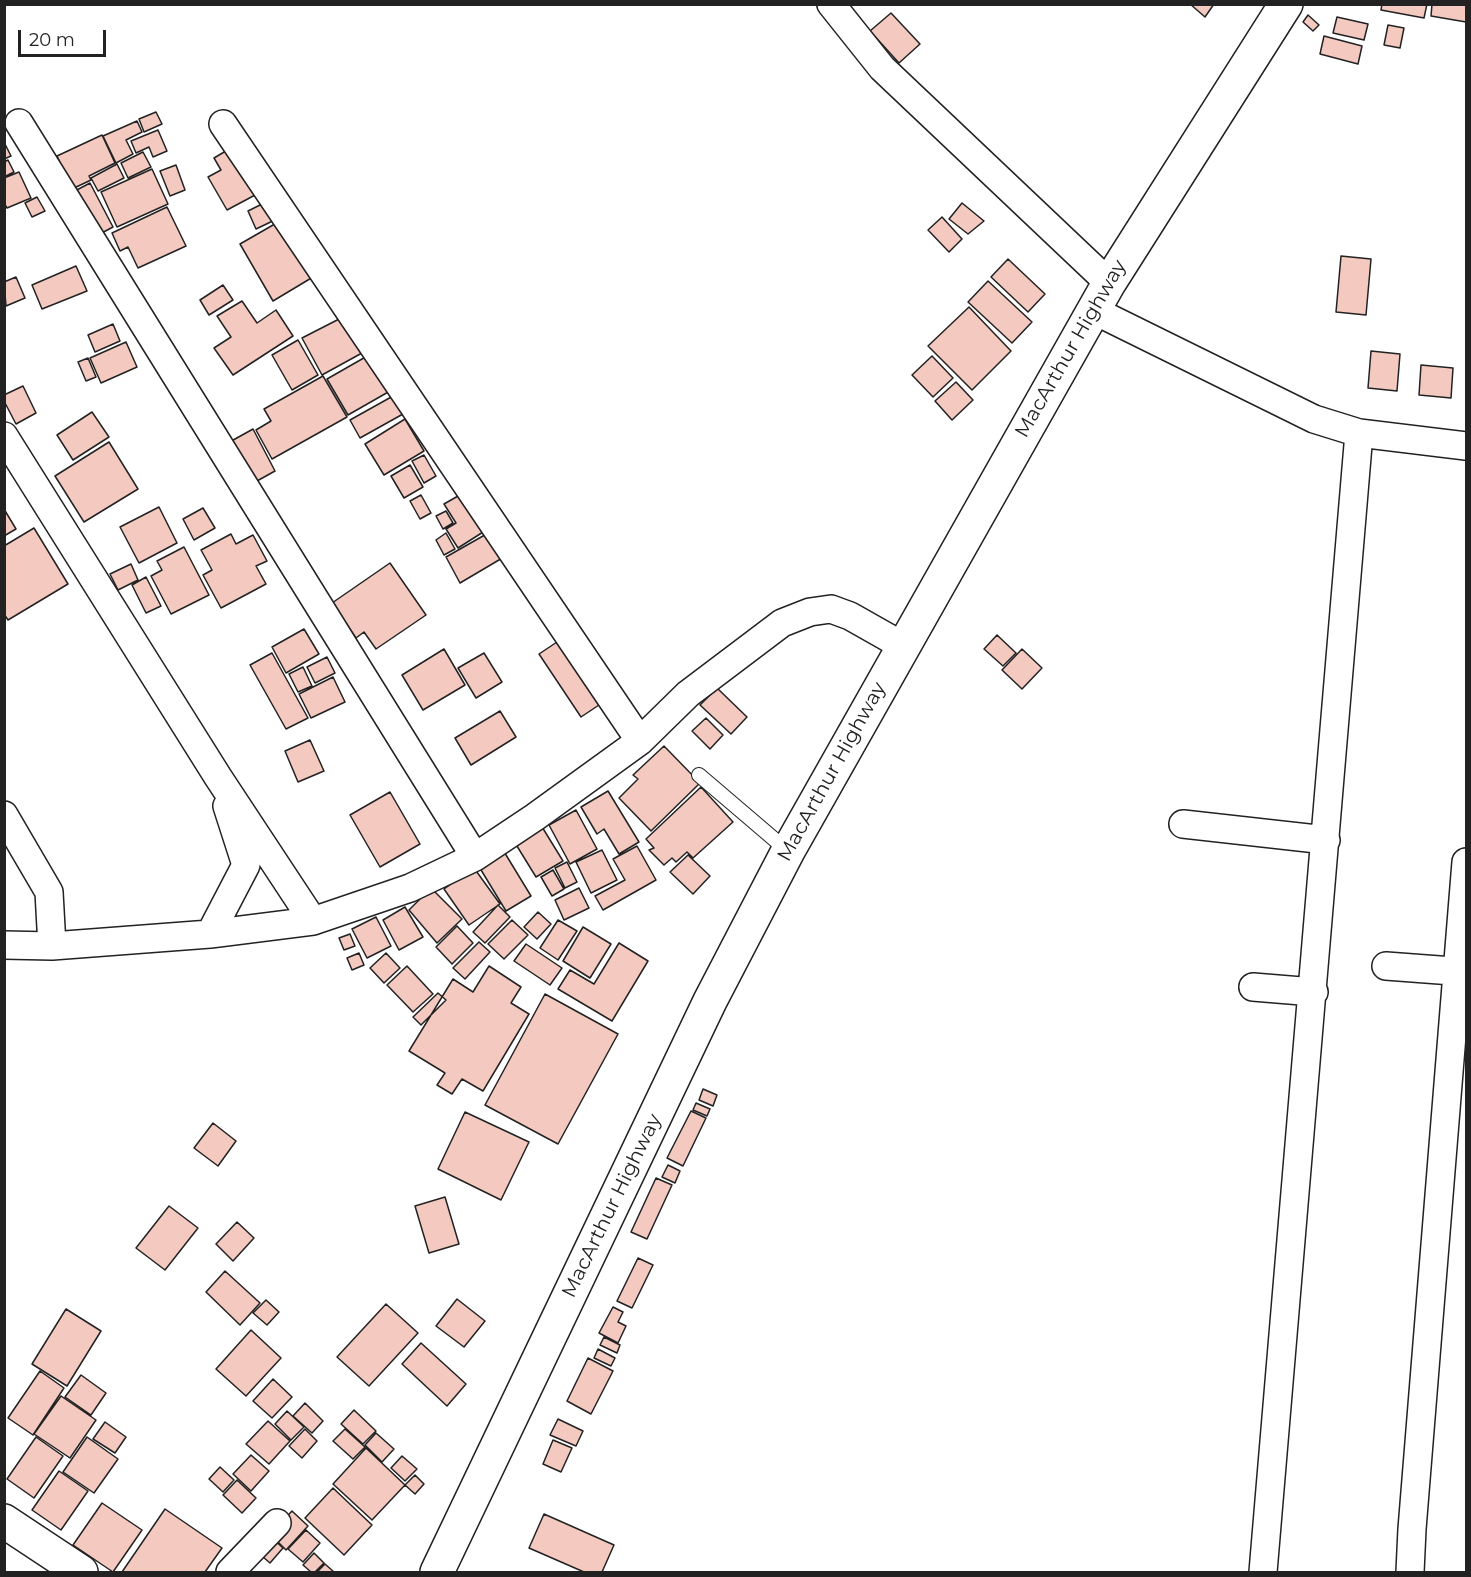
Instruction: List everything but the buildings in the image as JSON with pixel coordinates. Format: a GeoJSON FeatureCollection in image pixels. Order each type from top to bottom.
{"type":"FeatureCollection","features":[{"type":"Feature","properties":{"kind":"main road","name":"MacArthur Highway"},"geometry":{"type":"LineString","coordinates":[[437,1572],[710,1001],[788,851],[1093,310],[1286,4]]}},
{"type":"Feature","properties":{"kind":"main road"},"geometry":{"type":"LineString","coordinates":[[4,1521],[81,1572]]}},
{"type":"Feature","properties":{"kind":"street"},"geometry":{"type":"LineString","coordinates":[[831,4],[882,68],[1109,283]]}},
{"type":"Feature","properties":{"kind":"street"},"geometry":{"type":"LineString","coordinates":[[19,123],[474,857]]}},
{"type":"Feature","properties":{"kind":"street"},"geometry":{"type":"LineString","coordinates":[[224,124],[640,741]]}},
{"type":"Feature","properties":{"kind":"street"},"geometry":{"type":"LineString","coordinates":[[1093,310],[1314,419],[1359,433],[1467,446]]}},
{"type":"Feature","properties":{"kind":"street"},"geometry":{"type":"LineString","coordinates":[[1263,1572],[1314,992],[1359,433]]}},
{"type":"Feature","properties":{"kind":"street"},"geometry":{"type":"LineString","coordinates":[[4,436],[218,777],[313,921]]}},
{"type":"Feature","properties":{"kind":"street"},"geometry":{"type":"LineString","coordinates":[[4,945],[52,946],[210,934],[313,921],[410,888],[474,857],[535,818],[640,741],[688,694],[782,623],[810,612],[831,609],[849,616],[903,646]]}},
{"type":"Feature","properties":{"kind":"street"},"geometry":{"type":"LineString","coordinates":[[210,934],[246,865],[218,777]]}},
{"type":"Feature","properties":{"kind":"street"},"geometry":{"type":"LineString","coordinates":[[4,815],[49,892],[52,946]]}},
{"type":"Feature","properties":{"kind":"street"},"geometry":{"type":"LineString","coordinates":[[1183,824],[1326,840]]}},
{"type":"Feature","properties":{"kind":"street"},"geometry":{"type":"LineString","coordinates":[[1410,1572],[1462,972],[1467,862]]}},
{"type":"Feature","properties":{"kind":"street"},"geometry":{"type":"LineString","coordinates":[[1386,966],[1462,972]]}},
{"type":"Feature","properties":{"kind":"street"},"geometry":{"type":"LineString","coordinates":[[1253,987],[1314,992]]}},
{"type":"Feature","properties":{"kind":"street"},"geometry":{"type":"LineString","coordinates":[[230,1572],[277,1523]]}},
{"type":"Feature","properties":{"kind":"lane"},"geometry":{"type":"LineString","coordinates":[[699,775],[788,851]]}}]}
